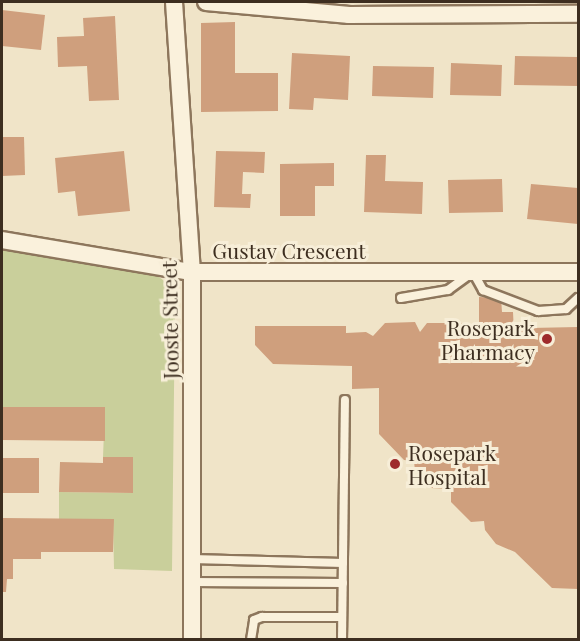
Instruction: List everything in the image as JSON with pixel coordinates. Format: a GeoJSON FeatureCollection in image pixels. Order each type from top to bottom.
{"type":"FeatureCollection","features":[{"type":"Feature","properties":{"kind":"street","name":"Jooste Street"},"geometry":{"type":"LineString","coordinates":[[174,2],[192,272],[192,639]]}},
{"type":"Feature","properties":{"kind":"street"},"geometry":{"type":"LineString","coordinates":[[206,2],[349,15],[534,8],[579,14]]}},
{"type":"Feature","properties":{"kind":"street","name":"Gustav Crescent"},"geometry":{"type":"LineString","coordinates":[[2,240],[192,272],[579,272]]}},
{"type":"Feature","properties":{"kind":"lane"},"geometry":{"type":"LineString","coordinates":[[401,298],[448,290],[473,272],[483,290],[538,311],[566,309],[579,298]]}},
{"type":"Feature","properties":{"kind":"lane"},"geometry":{"type":"LineString","coordinates":[[342,639],[345,400]]}},
{"type":"Feature","properties":{"kind":"lane"},"geometry":{"type":"LineString","coordinates":[[192,560],[343,563]]}},
{"type":"Feature","properties":{"kind":"lane"},"geometry":{"type":"LineString","coordinates":[[192,582],[343,583]]}},
{"type":"Feature","properties":{"kind":"lane"},"geometry":{"type":"LineString","coordinates":[[251,639],[254,620],[262,617],[342,617]]}},
{"type":"Feature","properties":{"kind":"green space"},"geometry":{"type":"Polygon","coordinates":[[[2,245],[148,269],[163,280],[175,302],[172,571],[114,569],[113,519],[59,519],[59,492],[132,493],[133,458],[103,457],[105,407],[2,407],[2,245]]]}},
{"type":"Feature","properties":{"kind":"building"},"geometry":{"type":"Polygon","coordinates":[[[2,10],[45,15],[41,50],[2,46],[2,10]]]}},
{"type":"Feature","properties":{"kind":"building"},"geometry":{"type":"Polygon","coordinates":[[[115,16],[119,100],[89,101],[87,66],[58,67],[57,37],[84,36],[83,18],[115,16]]]}},
{"type":"Feature","properties":{"kind":"building"},"geometry":{"type":"Polygon","coordinates":[[[235,22],[235,73],[278,73],[278,111],[201,112],[201,23],[235,22]]]}},
{"type":"Feature","properties":{"kind":"building"},"geometry":{"type":"Polygon","coordinates":[[[292,53],[350,56],[348,100],[314,98],[313,110],[289,109],[292,53]]]}},
{"type":"Feature","properties":{"kind":"building"},"geometry":{"type":"Polygon","coordinates":[[[515,56],[578,57],[578,86],[514,85],[515,56]]]}},
{"type":"Feature","properties":{"kind":"building"},"geometry":{"type":"Polygon","coordinates":[[[451,63],[502,65],[501,96],[450,95],[451,63]]]}},
{"type":"Feature","properties":{"kind":"building"},"geometry":{"type":"Polygon","coordinates":[[[373,66],[434,67],[433,98],[372,96],[373,66]]]}},
{"type":"Feature","properties":{"kind":"building"},"geometry":{"type":"Polygon","coordinates":[[[2,137],[24,137],[25,175],[2,176],[2,137]]]}},
{"type":"Feature","properties":{"kind":"building"},"geometry":{"type":"Polygon","coordinates":[[[124,151],[130,211],[78,216],[75,191],[58,193],[55,158],[124,151]]]}},
{"type":"Feature","properties":{"kind":"building"},"geometry":{"type":"Polygon","coordinates":[[[216,151],[265,152],[264,173],[243,172],[242,194],[251,194],[250,208],[214,207],[216,151]]]}},
{"type":"Feature","properties":{"kind":"building"},"geometry":{"type":"Polygon","coordinates":[[[366,155],[386,155],[385,181],[423,182],[422,214],[364,212],[366,155]]]}},
{"type":"Feature","properties":{"kind":"building"},"geometry":{"type":"Polygon","coordinates":[[[334,163],[334,186],[315,186],[315,216],[280,216],[280,164],[334,163]]]}},
{"type":"Feature","properties":{"kind":"building"},"geometry":{"type":"Polygon","coordinates":[[[502,179],[503,212],[449,213],[448,180],[502,179]]]}},
{"type":"Feature","properties":{"kind":"building"},"geometry":{"type":"Polygon","coordinates":[[[531,184],[578,188],[578,224],[527,219],[531,184]]]}},
{"type":"Feature","properties":{"kind":"building"},"geometry":{"type":"Polygon","coordinates":[[[479,297],[501,298],[502,312],[513,312],[514,333],[530,328],[578,327],[578,589],[552,588],[515,552],[496,544],[485,530],[484,521],[471,522],[451,502],[451,489],[431,488],[415,471],[414,461],[404,460],[379,434],[379,388],[352,389],[352,366],[273,364],[255,345],[255,326],[346,326],[346,333],[366,332],[373,336],[385,323],[415,322],[420,332],[427,323],[463,323],[470,336],[479,335],[479,297]]]}},
{"type":"Feature","properties":{"kind":"building"},"geometry":{"type":"Polygon","coordinates":[[[2,407],[105,407],[105,441],[2,440],[2,407]]]}},
{"type":"Feature","properties":{"kind":"building"},"geometry":{"type":"Polygon","coordinates":[[[103,457],[133,457],[133,493],[59,492],[60,462],[103,463],[103,457]]]}},
{"type":"Feature","properties":{"kind":"building"},"geometry":{"type":"Polygon","coordinates":[[[2,458],[39,458],[39,493],[2,493],[2,458]]]}},
{"type":"Feature","properties":{"kind":"building"},"geometry":{"type":"Polygon","coordinates":[[[2,518],[114,519],[113,552],[41,552],[41,559],[13,559],[13,579],[7,579],[6,592],[2,592],[2,518]]]}},
{"type":"Feature","properties":{"kind":"place","name":"Rosepark Pharmacy"},"geometry":{"type":"Point","coordinates":[547,339]}},
{"type":"Feature","properties":{"kind":"place","name":"Rosepark Hospital"},"geometry":{"type":"Point","coordinates":[395,464]}}]}
